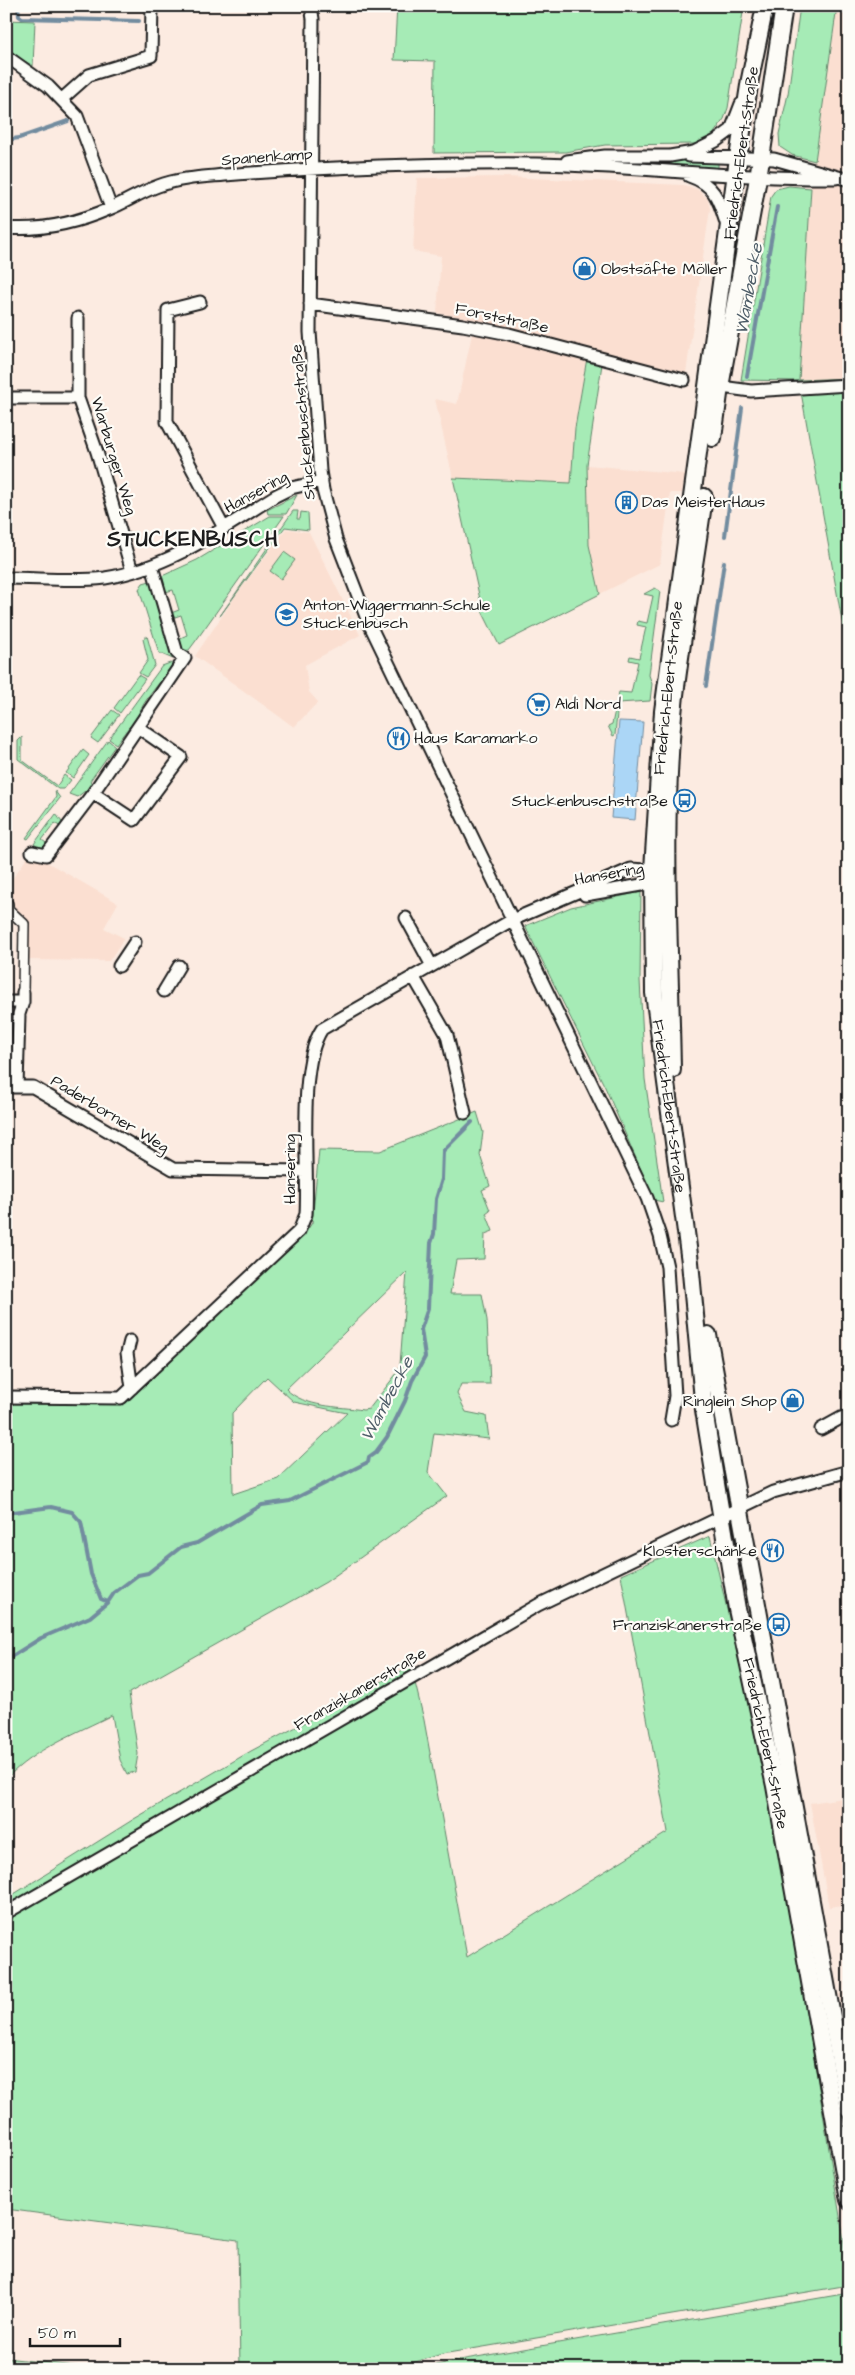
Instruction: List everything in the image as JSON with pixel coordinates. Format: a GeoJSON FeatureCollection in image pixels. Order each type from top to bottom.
{"type":"FeatureCollection","features":[{"type":"Feature","properties":{"kind":"main road","name":"Friedrich-Ebert-Straße"},"geometry":{"type":"LineString","coordinates":[[765,6],[750,79],[738,158],[713,386],[675,696],[669,787],[658,875],[656,1020],[690,1262],[704,1410],[737,1609],[775,1786],[849,2200]]}},
{"type":"Feature","properties":{"kind":"main road","name":"Friedrich-Ebert-Straße"},"geometry":{"type":"LineString","coordinates":[[713,386],[758,178],[784,6]]}},
{"type":"Feature","properties":{"kind":"main road","name":"Friedrich-Ebert-Straße"},"geometry":{"type":"LineString","coordinates":[[658,875],[672,1073],[697,1261],[739,1508],[771,1673],[849,2110]]}},
{"type":"Feature","properties":{"kind":"street"},"geometry":{"type":"LineString","coordinates":[[62,99],[90,75],[151,56],[152,6]]}},
{"type":"Feature","properties":{"kind":"street","name":"Stuckenbuschstraße"},"geometry":{"type":"LineString","coordinates":[[312,6],[310,304],[322,482],[338,544],[367,619],[647,1198],[660,1236],[667,1267],[675,1396],[671,1420]]}},
{"type":"Feature","properties":{"kind":"street"},"geometry":{"type":"LineString","coordinates":[[6,56],[32,72],[62,99],[77,116],[111,208]]}},
{"type":"Feature","properties":{"kind":"street","name":"Spanenkamp"},"geometry":{"type":"LineString","coordinates":[[670,156],[694,152],[716,141],[731,130],[750,79]]}},
{"type":"Feature","properties":{"kind":"street","name":"Spanenkamp"},"geometry":{"type":"LineString","coordinates":[[538,164],[605,156],[761,158],[774,159],[836,178]]}},
{"type":"Feature","properties":{"kind":"street","name":"Spanenkamp"},"geometry":{"type":"LineString","coordinates":[[6,228],[45,228],[66,223],[111,208],[161,185],[226,175],[396,166],[538,164],[758,178],[836,178]]}},
{"type":"Feature","properties":{"kind":"street","name":"Spanenkamp"},"geometry":{"type":"LineString","coordinates":[[675,172],[702,181],[715,193],[730,233]]}},
{"type":"Feature","properties":{"kind":"street"},"geometry":{"type":"LineString","coordinates":[[836,178],[849,180]]}},
{"type":"Feature","properties":{"kind":"street"},"geometry":{"type":"LineString","coordinates":[[200,302],[168,310],[167,422],[224,528]]}},
{"type":"Feature","properties":{"kind":"street","name":"Forststraße"},"geometry":{"type":"LineString","coordinates":[[310,304],[463,324],[509,334],[684,380]]}},
{"type":"Feature","properties":{"kind":"street","name":"Warburger Weg"},"geometry":{"type":"LineString","coordinates":[[78,318],[78,398],[97,452],[132,571]]}},
{"type":"Feature","properties":{"kind":"street"},"geometry":{"type":"LineString","coordinates":[[713,386],[751,391],[849,385]]}},
{"type":"Feature","properties":{"kind":"street"},"geometry":{"type":"LineString","coordinates":[[6,398],[78,398]]}},
{"type":"Feature","properties":{"kind":"street","name":"Hansering"},"geometry":{"type":"LineString","coordinates":[[6,578],[105,578],[152,566],[178,555],[276,496],[304,484],[322,482]]}},
{"type":"Feature","properties":{"kind":"street"},"geometry":{"type":"LineString","coordinates":[[32,852],[46,855],[139,728],[185,658],[177,653],[152,566]]}},
{"type":"Feature","properties":{"kind":"street"},"geometry":{"type":"LineString","coordinates":[[93,793],[134,820],[181,757],[139,728]]}},
{"type":"Feature","properties":{"kind":"street","name":"Hansering"},"geometry":{"type":"LineString","coordinates":[[6,1397],[121,1398],[299,1231],[306,1214],[307,1096],[314,1040],[322,1029],[512,920],[568,898],[631,869],[658,875]]}},
{"type":"Feature","properties":{"kind":"street","name":"Hansering"},"geometry":{"type":"LineString","coordinates":[[568,898],[658,875]]}},
{"type":"Feature","properties":{"kind":"street"},"geometry":{"type":"LineString","coordinates":[[6,1002],[24,997],[24,924],[8,909],[8,904]]}},
{"type":"Feature","properties":{"kind":"street"},"geometry":{"type":"LineString","coordinates":[[406,918],[432,966]]}},
{"type":"Feature","properties":{"kind":"street"},"geometry":{"type":"LineString","coordinates":[[119,966],[135,942]]}},
{"type":"Feature","properties":{"kind":"street"},"geometry":{"type":"LineString","coordinates":[[164,991],[179,966]]}},
{"type":"Feature","properties":{"kind":"street"},"geometry":{"type":"LineString","coordinates":[[414,976],[447,1035],[465,1113]]}},
{"type":"Feature","properties":{"kind":"street","name":"Paderborner Weg"},"geometry":{"type":"LineString","coordinates":[[24,997],[19,1014],[12,1087],[33,1087],[169,1168],[306,1171]]}},
{"type":"Feature","properties":{"kind":"street"},"geometry":{"type":"LineString","coordinates":[[130,1341],[127,1353],[132,1388]]}},
{"type":"Feature","properties":{"kind":"street"},"geometry":{"type":"LineString","coordinates":[[821,1429],[841,1418],[849,1417]]}},
{"type":"Feature","properties":{"kind":"street","name":"Franziskanerstraße"},"geometry":{"type":"LineString","coordinates":[[6,1913],[538,1605],[773,1492],[849,1471]]}},
{"type":"Feature","properties":{"kind":"shaded area"},"geometry":{"type":"Polygon","coordinates":[[[837,6],[849,6],[849,378],[799,381],[811,188],[837,6]]]}},
{"type":"Feature","properties":{"kind":"shaded area"},"geometry":{"type":"Polygon","coordinates":[[[506,177],[683,185],[697,189],[708,199],[710,209],[686,373],[588,349],[575,428],[571,483],[453,478],[435,399],[457,404],[475,320],[437,313],[441,256],[413,251],[417,178],[506,177]]]}},
{"type":"Feature","properties":{"kind":"shaded area"},"geometry":{"type":"Polygon","coordinates":[[[587,465],[685,474],[682,493],[670,493],[660,564],[600,594],[589,545],[587,465]]]}},
{"type":"Feature","properties":{"kind":"shaded area","name":"Anton-Wiggermann-Schule Stuckenbusch"},"geometry":{"type":"Polygon","coordinates":[[[286,529],[309,532],[360,635],[305,665],[309,692],[318,702],[294,727],[195,656],[237,594],[286,529]]]}},
{"type":"Feature","properties":{"kind":"shaded area"},"geometry":{"type":"Polygon","coordinates":[[[29,855],[45,861],[118,903],[104,928],[124,938],[109,961],[28,960],[29,921],[10,903],[10,882],[29,855]]]}},
{"type":"Feature","properties":{"kind":"shaded area"},"geometry":{"type":"Polygon","coordinates":[[[849,1797],[849,1904],[829,1907],[810,1803],[849,1797]]]}},
{"type":"Feature","properties":{"kind":"shaded area"},"geometry":{"type":"Polygon","coordinates":[[[849,1991],[849,2045],[839,1994],[849,1991]]]}},
{"type":"Feature","properties":{"kind":"green space"},"geometry":{"type":"Polygon","coordinates":[[[397,6],[744,6],[728,108],[724,119],[712,136],[695,144],[605,145],[565,152],[434,153],[435,61],[394,60],[397,6]]]}},
{"type":"Feature","properties":{"kind":"green space"},"geometry":{"type":"Polygon","coordinates":[[[800,6],[837,6],[815,161],[792,155],[780,147],[779,134],[788,94],[800,6]]]}},
{"type":"Feature","properties":{"kind":"green space"},"geometry":{"type":"Polygon","coordinates":[[[6,20],[35,21],[33,66],[6,50],[6,20]]]}},
{"type":"Feature","properties":{"kind":"green space"},"geometry":{"type":"Polygon","coordinates":[[[623,158],[718,161],[718,168],[623,164],[621,163],[623,158]]]}},
{"type":"Feature","properties":{"kind":"green space"},"geometry":{"type":"Polygon","coordinates":[[[789,186],[811,188],[799,380],[849,378],[849,660],[799,381],[741,380],[771,196],[776,189],[789,186]]]}},
{"type":"Feature","properties":{"kind":"green space"},"geometry":{"type":"Polygon","coordinates":[[[587,358],[602,364],[587,465],[589,545],[600,594],[499,645],[483,613],[453,478],[571,483],[575,428],[587,358]]]}},
{"type":"Feature","properties":{"kind":"green space"},"geometry":{"type":"Polygon","coordinates":[[[297,495],[286,514],[268,514],[267,510],[297,495]]]}},
{"type":"Feature","properties":{"kind":"green space"},"geometry":{"type":"Polygon","coordinates":[[[293,511],[298,511],[297,519],[300,519],[301,512],[308,513],[309,530],[285,527],[220,616],[293,511]]]}},
{"type":"Feature","properties":{"kind":"green space"},"geometry":{"type":"Polygon","coordinates":[[[270,516],[284,516],[189,650],[182,651],[178,639],[187,635],[181,615],[172,618],[171,613],[179,610],[173,590],[165,592],[160,577],[197,560],[270,516]]]}},
{"type":"Feature","properties":{"kind":"green space"},"geometry":{"type":"Polygon","coordinates":[[[284,552],[295,560],[281,579],[270,571],[284,552]]]}},
{"type":"Feature","properties":{"kind":"green space"},"geometry":{"type":"Polygon","coordinates":[[[150,581],[173,659],[159,653],[139,589],[143,583],[150,581]]]}},
{"type":"Feature","properties":{"kind":"green space"},"geometry":{"type":"Polygon","coordinates":[[[655,588],[660,591],[649,675],[652,684],[650,701],[618,703],[615,735],[613,736],[608,726],[612,724],[619,692],[631,693],[638,662],[629,660],[630,656],[639,658],[646,627],[637,625],[638,621],[647,623],[653,596],[644,594],[655,588]]]}},
{"type":"Feature","properties":{"kind":"green space"},"geometry":{"type":"Polygon","coordinates":[[[147,636],[155,665],[146,677],[139,673],[148,660],[143,639],[147,636]]]}},
{"type":"Feature","properties":{"kind":"green space"},"geometry":{"type":"Polygon","coordinates":[[[170,663],[174,665],[144,703],[136,726],[129,727],[116,744],[109,739],[162,666],[170,663]]]}},
{"type":"Feature","properties":{"kind":"green space"},"geometry":{"type":"Polygon","coordinates":[[[138,675],[145,679],[120,713],[114,708],[138,675]]]}},
{"type":"Feature","properties":{"kind":"green space"},"geometry":{"type":"Polygon","coordinates":[[[112,710],[119,715],[98,743],[91,738],[112,710]]]}},
{"type":"Feature","properties":{"kind":"green space"},"geometry":{"type":"Polygon","coordinates":[[[22,737],[22,760],[57,786],[64,775],[71,780],[64,789],[58,789],[18,759],[18,741],[22,737]]]}},
{"type":"Feature","properties":{"kind":"green space"},"geometry":{"type":"Polygon","coordinates":[[[108,740],[115,746],[90,781],[93,785],[77,797],[69,794],[108,740]]]}},
{"type":"Feature","properties":{"kind":"green space"},"geometry":{"type":"Polygon","coordinates":[[[83,750],[89,755],[73,778],[66,773],[83,750]]]}},
{"type":"Feature","properties":{"kind":"green space"},"geometry":{"type":"Polygon","coordinates":[[[55,791],[60,798],[28,839],[26,838],[56,797],[55,791]]]}},
{"type":"Feature","properties":{"kind":"green space"},"geometry":{"type":"Polygon","coordinates":[[[56,814],[64,825],[62,828],[55,823],[42,840],[49,845],[47,847],[38,847],[34,844],[56,814]]]}},
{"type":"Feature","properties":{"kind":"green space"},"geometry":{"type":"Polygon","coordinates":[[[641,892],[640,980],[645,1079],[663,1202],[654,1200],[605,1087],[525,926],[571,907],[641,892]]]}},
{"type":"Feature","properties":{"kind":"green space"},"geometry":{"type":"Polygon","coordinates":[[[477,1112],[483,1132],[480,1155],[490,1186],[482,1190],[490,1210],[486,1213],[493,1231],[485,1234],[484,1259],[456,1260],[450,1294],[482,1294],[487,1320],[490,1384],[461,1384],[457,1394],[466,1412],[486,1416],[489,1439],[434,1433],[428,1472],[447,1496],[326,1582],[129,1693],[138,1754],[135,1772],[127,1774],[120,1760],[112,1715],[42,1750],[17,1768],[6,1779],[6,1404],[126,1403],[303,1236],[312,1223],[319,1150],[380,1151],[477,1112]],[[407,1272],[286,1389],[303,1400],[312,1403],[333,1407],[369,1409],[397,1373],[400,1365],[407,1272]],[[267,1377],[232,1413],[233,1494],[278,1479],[347,1413],[294,1402],[267,1377]]]}},
{"type":"Feature","properties":{"kind":"green space"},"geometry":{"type":"Polygon","coordinates":[[[710,1536],[772,1803],[849,2271],[849,2285],[442,2354],[412,2363],[407,2369],[240,2369],[238,2240],[6,2209],[6,1899],[134,1819],[251,1751],[411,1666],[424,1720],[467,1957],[668,1832],[621,1575],[710,1536]]]}},
{"type":"Feature","properties":{"kind":"green space"},"geometry":{"type":"Polygon","coordinates":[[[849,2293],[849,2369],[432,2369],[436,2365],[465,2359],[849,2293]]]}},
{"type":"Feature","properties":{"kind":"green space"},"geometry":{"type":"Polygon","coordinates":[[[6,2358],[100,2369],[6,2369],[6,2358]]]}},
{"type":"Feature","properties":{"kind":"water"},"geometry":{"type":"Polygon","coordinates":[[[619,721],[643,722],[635,820],[611,818],[619,721]]]}},
{"type":"Feature","properties":{"kind":"waterway"},"geometry":{"type":"LineString","coordinates":[[18,6],[19,16],[22,18],[139,21]]}},
{"type":"Feature","properties":{"kind":"waterway"},"geometry":{"type":"LineString","coordinates":[[6,140],[19,138],[68,121]]}},
{"type":"Feature","properties":{"kind":"waterway","name":"Wambecke"},"geometry":{"type":"LineString","coordinates":[[747,376],[777,207]]}},
{"type":"Feature","properties":{"kind":"waterway","name":"Wambecke"},"geometry":{"type":"LineString","coordinates":[[725,536],[742,408]]}},
{"type":"Feature","properties":{"kind":"waterway","name":"Wambecke"},"geometry":{"type":"LineString","coordinates":[[706,686],[724,562]]}},
{"type":"Feature","properties":{"kind":"waterway","name":"Wambecke"},"geometry":{"type":"LineString","coordinates":[[6,1660],[41,1638],[90,1617],[108,1602],[114,1593],[138,1575],[148,1573],[181,1547],[197,1543],[262,1505],[290,1501],[368,1462],[369,1457],[376,1452],[387,1437],[425,1357],[421,1329],[428,1308],[431,1243],[434,1234],[436,1199],[442,1179],[443,1151],[472,1122]]}},
{"type":"Feature","properties":{"kind":"waterway","name":"Wambecke"},"geometry":{"type":"LineString","coordinates":[[6,1513],[51,1507],[72,1512],[81,1522],[91,1574],[101,1599],[108,1602]]}},
{"type":"Feature","properties":{"kind":"place","name":"Obstsäfte Möller"},"geometry":{"type":"Point","coordinates":[585,269]}},
{"type":"Feature","properties":{"kind":"place","name":"Das MeisterHaus"},"geometry":{"type":"Point","coordinates":[626,502]}},
{"type":"Feature","properties":{"kind":"place","name":"Anton-Wiggermann-Schule Stuckenbusch"},"geometry":{"type":"Point","coordinates":[287,614]}},
{"type":"Feature","properties":{"kind":"place","name":"Aldi Nord"},"geometry":{"type":"Point","coordinates":[539,704]}},
{"type":"Feature","properties":{"kind":"place","name":"Haus Karamarko"},"geometry":{"type":"Point","coordinates":[398,738]}},
{"type":"Feature","properties":{"kind":"place","name":"Stuckenbuschstraße"},"geometry":{"type":"Point","coordinates":[684,801]}},
{"type":"Feature","properties":{"kind":"place","name":"Ringlein Shop"},"geometry":{"type":"Point","coordinates":[793,1401]}},
{"type":"Feature","properties":{"kind":"place","name":"Klosterschänke"},"geometry":{"type":"Point","coordinates":[773,1551]}},
{"type":"Feature","properties":{"kind":"place","name":"Franziskanerstraße"},"geometry":{"type":"Point","coordinates":[778,1625]}},
{"type":"Feature","properties":{"kind":"district","name":"STUCKENBUSCH"},"geometry":{"type":"Point","coordinates":[193,539]}}]}
